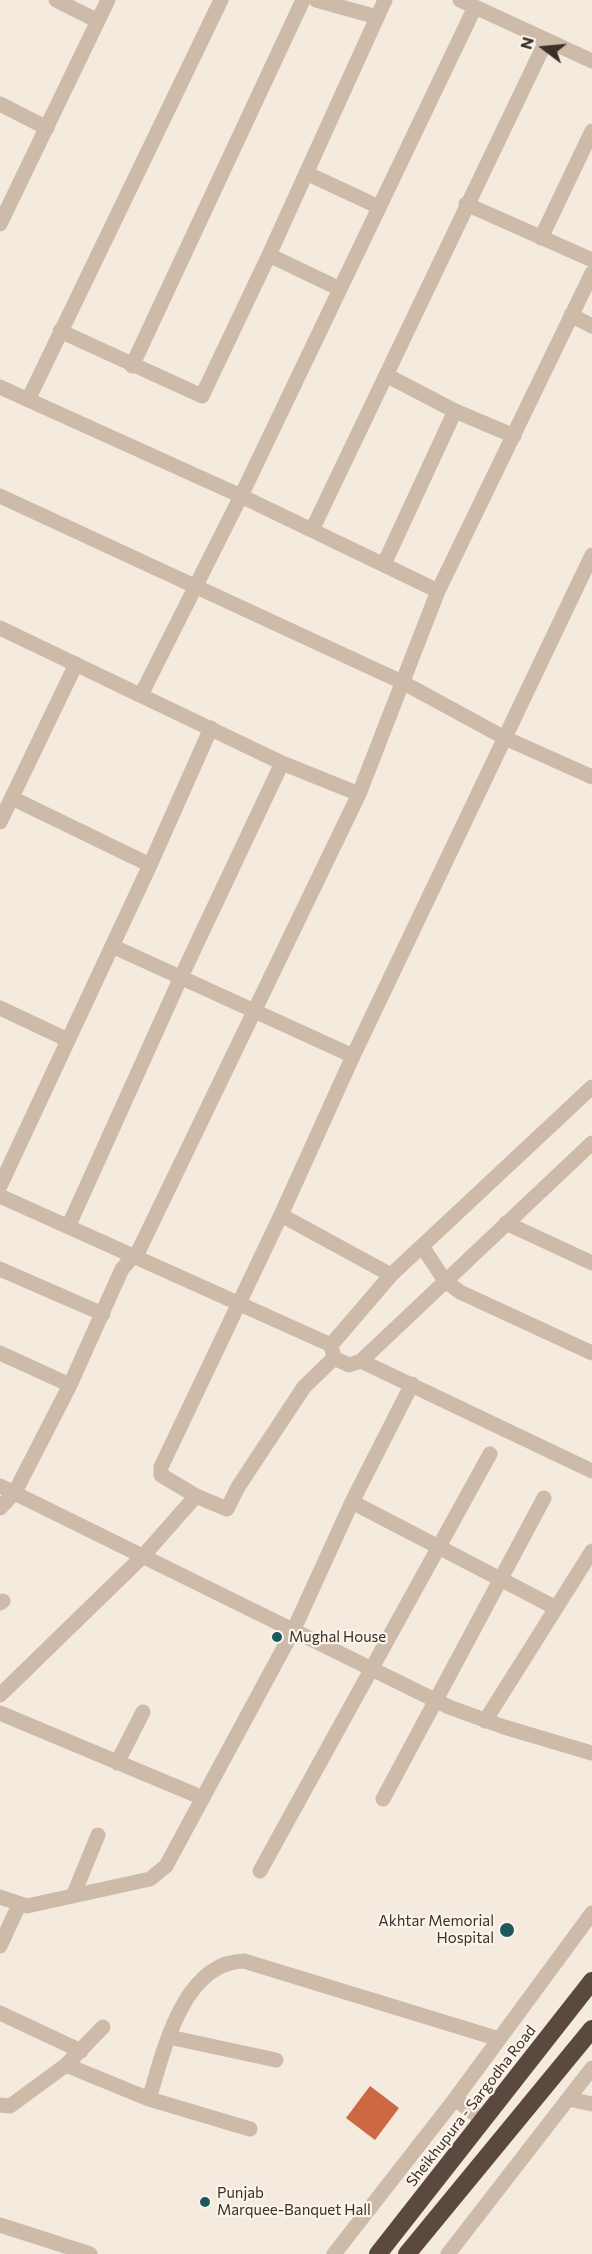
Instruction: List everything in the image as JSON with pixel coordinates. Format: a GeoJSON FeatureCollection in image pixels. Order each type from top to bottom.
{"type":"FeatureCollection","features":[{"type":"Feature","properties":{"kind":"highway","name":"Sheikhupura - Sargodha Road"},"geometry":{"type":"LineString","coordinates":[[378,2254],[592,1981]]}},
{"type":"Feature","properties":{"kind":"highway"},"geometry":{"type":"LineString","coordinates":[[407,2254],[592,2029]]}},
{"type":"Feature","properties":{"kind":"street"},"geometry":{"type":"LineString","coordinates":[[56,0],[98,21]]}},
{"type":"Feature","properties":{"kind":"street"},"geometry":{"type":"LineString","coordinates":[[1,221],[108,0]]}},
{"type":"Feature","properties":{"kind":"street"},"geometry":{"type":"LineString","coordinates":[[28,400],[220,0]]}},
{"type":"Feature","properties":{"kind":"street"},"geometry":{"type":"LineString","coordinates":[[132,366],[303,0]]}},
{"type":"Feature","properties":{"kind":"street"},"geometry":{"type":"LineString","coordinates":[[316,0],[376,17]]}},
{"type":"Feature","properties":{"kind":"street"},"geometry":{"type":"LineString","coordinates":[[60,331],[132,366],[202,396],[385,0]]}},
{"type":"Feature","properties":{"kind":"street"},"geometry":{"type":"LineString","coordinates":[[460,0],[592,61]]}},
{"type":"Feature","properties":{"kind":"street"},"geometry":{"type":"LineString","coordinates":[[142,693],[242,496],[475,8]]}},
{"type":"Feature","properties":{"kind":"street"},"geometry":{"type":"LineString","coordinates":[[312,530],[466,204],[546,41]]}},
{"type":"Feature","properties":{"kind":"street"},"geometry":{"type":"LineString","coordinates":[[0,104],[46,128]]}},
{"type":"Feature","properties":{"kind":"street"},"geometry":{"type":"LineString","coordinates":[[541,238],[592,130]]}},
{"type":"Feature","properties":{"kind":"street"},"geometry":{"type":"LineString","coordinates":[[306,173],[380,207]]}},
{"type":"Feature","properties":{"kind":"street"},"geometry":{"type":"LineString","coordinates":[[466,204],[592,260]]}},
{"type":"Feature","properties":{"kind":"street"},"geometry":{"type":"LineString","coordinates":[[269,255],[340,289]]}},
{"type":"Feature","properties":{"kind":"street"},"geometry":{"type":"LineString","coordinates":[[0,1508],[15,1492],[70,1384],[122,1269],[139,1250],[359,794],[438,591],[592,273]]}},
{"type":"Feature","properties":{"kind":"street"},"geometry":{"type":"LineString","coordinates":[[571,315],[592,326]]}},
{"type":"Feature","properties":{"kind":"street"},"geometry":{"type":"LineString","coordinates":[[386,375],[455,411],[514,436]]}},
{"type":"Feature","properties":{"kind":"street"},"geometry":{"type":"LineString","coordinates":[[0,387],[242,496],[438,591]]}},
{"type":"Feature","properties":{"kind":"street"},"geometry":{"type":"LineString","coordinates":[[384,564],[455,411]]}},
{"type":"Feature","properties":{"kind":"street"},"geometry":{"type":"LineString","coordinates":[[0,496],[402,682],[505,738],[592,777]]}},
{"type":"Feature","properties":{"kind":"street"},"geometry":{"type":"LineString","coordinates":[[592,555],[238,1302],[160,1469],[162,1475],[196,1496],[225,1509],[229,1508],[238,1487],[304,1387],[391,1275],[592,1087]]}},
{"type":"Feature","properties":{"kind":"street"},"geometry":{"type":"LineString","coordinates":[[2,633],[142,693],[282,763],[359,794]]}},
{"type":"Feature","properties":{"kind":"street"},"geometry":{"type":"LineString","coordinates":[[0,822],[76,664]]}},
{"type":"Feature","properties":{"kind":"street"},"geometry":{"type":"LineString","coordinates":[[0,1186],[150,865],[211,728]]}},
{"type":"Feature","properties":{"kind":"street"},"geometry":{"type":"LineString","coordinates":[[69,1225],[181,976],[282,763]]}},
{"type":"Feature","properties":{"kind":"street"},"geometry":{"type":"LineString","coordinates":[[12,798],[150,865]]}},
{"type":"Feature","properties":{"kind":"street"},"geometry":{"type":"LineString","coordinates":[[112,946],[255,1009],[353,1056]]}},
{"type":"Feature","properties":{"kind":"street"},"geometry":{"type":"LineString","coordinates":[[0,1008],[68,1040]]}},
{"type":"Feature","properties":{"kind":"street"},"geometry":{"type":"LineString","coordinates":[[0,1196],[238,1302],[332,1351],[350,1365],[361,1361],[592,1143]]}},
{"type":"Feature","properties":{"kind":"street"},"geometry":{"type":"LineString","coordinates":[[281,1215],[391,1275]]}},
{"type":"Feature","properties":{"kind":"street"},"geometry":{"type":"LineString","coordinates":[[506,1223],[592,1263]]}},
{"type":"Feature","properties":{"kind":"street"},"geometry":{"type":"LineString","coordinates":[[422,1246],[445,1281],[480,1302],[592,1353]]}},
{"type":"Feature","properties":{"kind":"street"},"geometry":{"type":"LineString","coordinates":[[0,1269],[103,1314]]}},
{"type":"Feature","properties":{"kind":"street"},"geometry":{"type":"LineString","coordinates":[[0,1353],[70,1384]]}},
{"type":"Feature","properties":{"kind":"street"},"geometry":{"type":"LineString","coordinates":[[361,1361],[592,1471]]}},
{"type":"Feature","properties":{"kind":"street"},"geometry":{"type":"LineString","coordinates":[[0,1897],[27,1906],[150,1879],[166,1866],[294,1629],[352,1502],[412,1384]]}},
{"type":"Feature","properties":{"kind":"street"},"geometry":{"type":"LineString","coordinates":[[260,1871],[490,1454]]}},
{"type":"Feature","properties":{"kind":"street"},"geometry":{"type":"LineString","coordinates":[[0,1486],[436,1700],[485,1721],[592,1753]]}},
{"type":"Feature","properties":{"kind":"street"},"geometry":{"type":"LineString","coordinates":[[0,1695],[143,1556],[196,1496]]}},
{"type":"Feature","properties":{"kind":"street"},"geometry":{"type":"LineString","coordinates":[[383,1799],[544,1498]]}},
{"type":"Feature","properties":{"kind":"street"},"geometry":{"type":"LineString","coordinates":[[352,1502],[555,1608]]}},
{"type":"Feature","properties":{"kind":"street"},"geometry":{"type":"LineString","coordinates":[[485,1721],[592,1551]]}},
{"type":"Feature","properties":{"kind":"street"},"geometry":{"type":"LineString","coordinates":[[117,1763],[143,1712]]}},
{"type":"Feature","properties":{"kind":"street"},"geometry":{"type":"LineString","coordinates":[[0,1713],[203,1798]]}},
{"type":"Feature","properties":{"kind":"street"},"geometry":{"type":"LineString","coordinates":[[73,1896],[98,1835]]}},
{"type":"Feature","properties":{"kind":"street"},"geometry":{"type":"LineString","coordinates":[[0,1947],[19,1905]]}},
{"type":"Feature","properties":{"kind":"street"},"geometry":{"type":"LineString","coordinates":[[333,2254],[455,2098],[592,1913]]}},
{"type":"Feature","properties":{"kind":"street"},"geometry":{"type":"LineString","coordinates":[[149,2099],[180,2007],[213,1971],[234,1961],[244,1961],[499,2039]]}},
{"type":"Feature","properties":{"kind":"street"},"geometry":{"type":"LineString","coordinates":[[0,2013],[81,2051]]}},
{"type":"Feature","properties":{"kind":"street"},"geometry":{"type":"LineString","coordinates":[[0,2105],[10,2106],[66,2065],[103,2027]]}},
{"type":"Feature","properties":{"kind":"street"},"geometry":{"type":"LineString","coordinates":[[169,2037],[276,2061]]}},
{"type":"Feature","properties":{"kind":"street"},"geometry":{"type":"LineString","coordinates":[[66,2065],[149,2099],[250,2129]]}},
{"type":"Feature","properties":{"kind":"street"},"geometry":{"type":"LineString","coordinates":[[448,2254],[592,2068]]}},
{"type":"Feature","properties":{"kind":"street"},"geometry":{"type":"LineString","coordinates":[[455,2098],[483,2120]]}},
{"type":"Feature","properties":{"kind":"street"},"geometry":{"type":"LineString","coordinates":[[569,2099],[592,2104]]}},
{"type":"Feature","properties":{"kind":"street"},"geometry":{"type":"LineString","coordinates":[[0,2225],[90,2254]]}},
{"type":"Feature","properties":{"kind":"building"},"geometry":{"type":"Polygon","coordinates":[[[370,2086],[399,2108],[375,2140],[346,2118],[370,2086]]]}},
{"type":"Feature","properties":{"kind":"place","name":"Mughal House"},"geometry":{"type":"Point","coordinates":[277,1637]}},
{"type":"Feature","properties":{"kind":"place","name":"Akhtar Memorial Hospital"},"geometry":{"type":"Point","coordinates":[507,1930]}},
{"type":"Feature","properties":{"kind":"place","name":"Punjab Marquee-Banquet Hall"},"geometry":{"type":"Point","coordinates":[205,2202]}}]}
